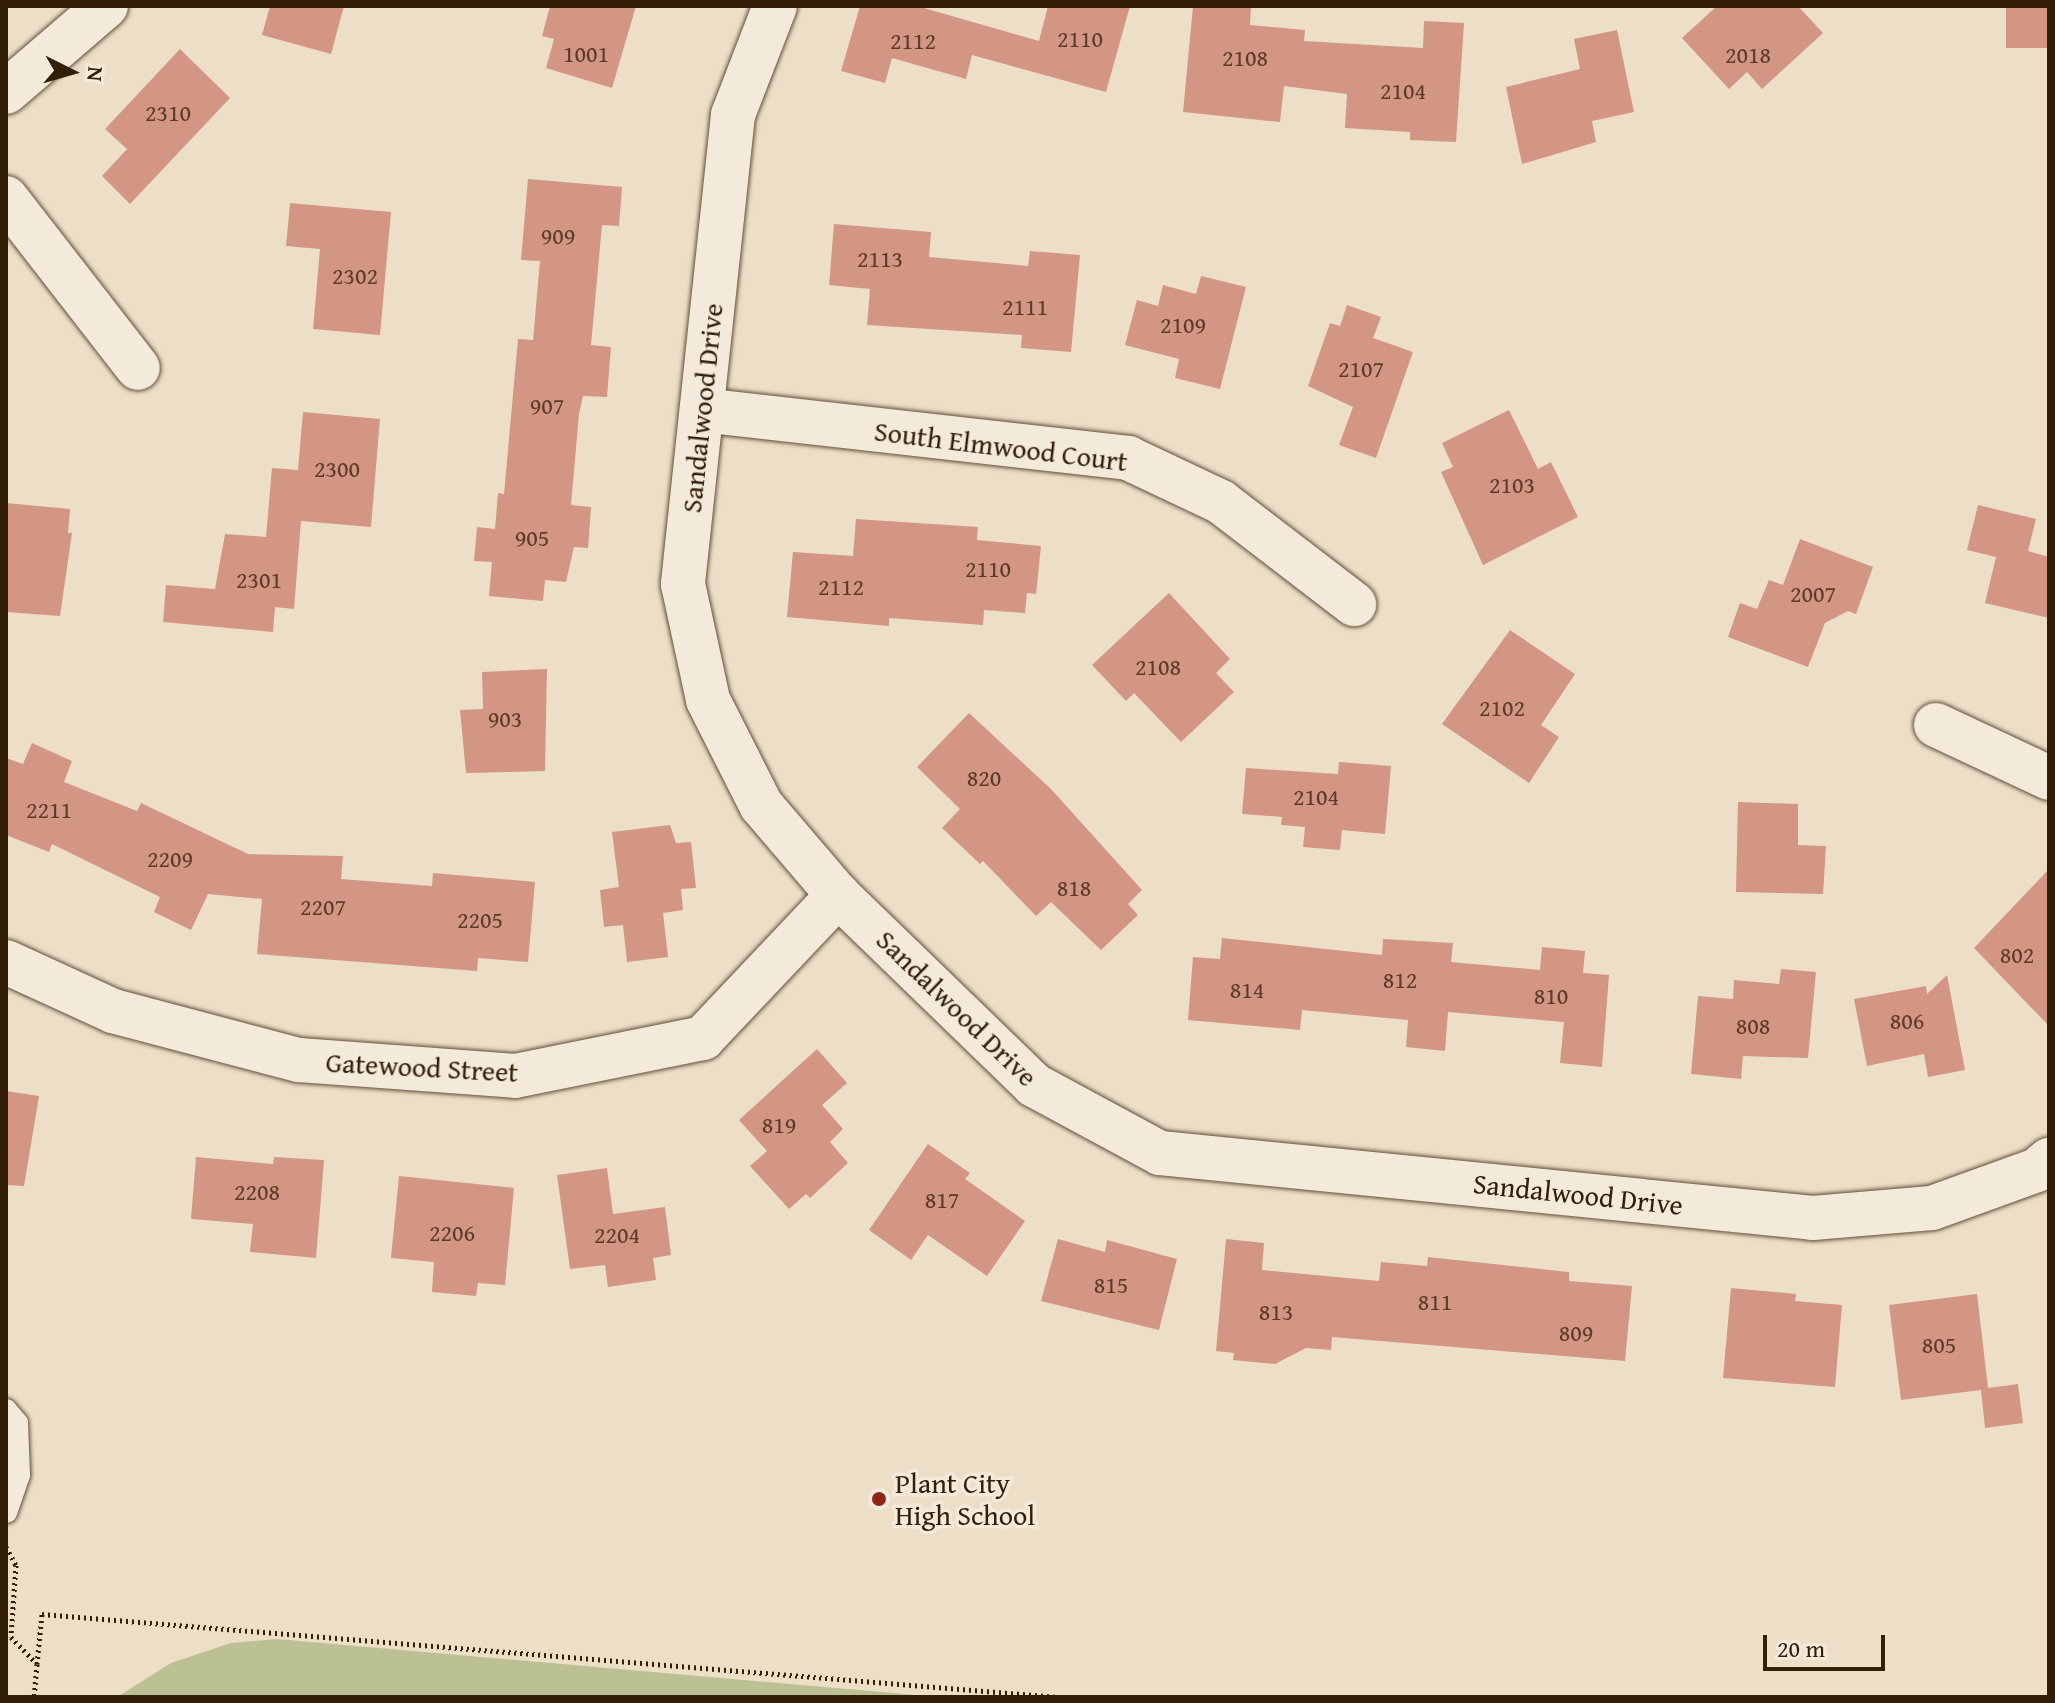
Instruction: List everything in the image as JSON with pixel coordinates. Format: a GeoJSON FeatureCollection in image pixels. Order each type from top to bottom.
{"type":"FeatureCollection","features":[{"type":"Feature","properties":{"kind":"street"},"geometry":{"type":"LineString","coordinates":[[6,92],[106,6]]}},
{"type":"Feature","properties":{"kind":"street","name":"Sandalwood Drive"},"geometry":{"type":"LineString","coordinates":[[775,6],[733,115],[683,584],[708,700],[761,805],[838,895],[1034,1085],[1160,1153],[1813,1218],[1932,1208],[2037,1170],[2049,1160]]}},
{"type":"Feature","properties":{"kind":"street"},"geometry":{"type":"LineString","coordinates":[[6,198],[138,368]]}},
{"type":"Feature","properties":{"kind":"street","name":"South Elmwood Court"},"geometry":{"type":"LineString","coordinates":[[702,410],[1128,458],[1221,502],[1354,604]]}},
{"type":"Feature","properties":{"kind":"street"},"geometry":{"type":"LineString","coordinates":[[1936,725],[2049,778]]}},
{"type":"Feature","properties":{"kind":"street","name":"Gatewood Street"},"geometry":{"type":"LineString","coordinates":[[6,962],[113,1011],[299,1060],[515,1076],[703,1038],[838,895]]}},
{"type":"Feature","properties":{"kind":"lane"},"geometry":{"type":"LineString","coordinates":[[6,1410],[17,1423],[19,1475],[6,1512]]}},
{"type":"Feature","properties":{"kind":"path"},"geometry":{"type":"LineString","coordinates":[[6,1547],[16,1565],[11,1637],[37,1664]]}},
{"type":"Feature","properties":{"kind":"path"},"geometry":{"type":"LineString","coordinates":[[34,1697],[42,1614],[1058,1697]]}},
{"type":"Feature","properties":{"kind":"green space"},"geometry":{"type":"Polygon","coordinates":[[[277,1639],[924,1697],[117,1697],[171,1663],[231,1643],[277,1639]]]}},
{"type":"Feature","properties":{"kind":"building"},"geometry":{"type":"Polygon","coordinates":[[[270,6],[344,6],[331,54],[262,35],[270,6]]]}},
{"type":"Feature","properties":{"kind":"building"},"geometry":{"type":"Polygon","coordinates":[[[550,6],[636,6],[612,88],[546,68],[554,39],[542,36],[550,6]]]}},
{"type":"Feature","properties":{"kind":"building"},"geometry":{"type":"Polygon","coordinates":[[[860,6],[917,6],[1039,41],[1048,6],[1130,6],[1106,92],[972,55],[966,79],[892,58],[885,83],[841,71],[860,6]]]}},
{"type":"Feature","properties":{"kind":"building"},"geometry":{"type":"Polygon","coordinates":[[[1193,6],[1251,6],[1250,25],[1305,30],[1304,41],[1423,48],[1424,21],[1464,23],[1456,142],[1410,140],[1410,132],[1345,128],[1347,94],[1284,86],[1280,122],[1183,112],[1193,6]]]}},
{"type":"Feature","properties":{"kind":"building"},"geometry":{"type":"Polygon","coordinates":[[[1717,6],[1798,6],[1823,33],[1762,89],[1747,72],[1729,89],[1682,38],[1717,6]]]}},
{"type":"Feature","properties":{"kind":"building"},"geometry":{"type":"Polygon","coordinates":[[[2006,6],[2049,6],[2049,48],[2006,48],[2006,6]]]}},
{"type":"Feature","properties":{"kind":"building"},"geometry":{"type":"Polygon","coordinates":[[[1617,30],[1634,112],[1592,121],[1596,142],[1522,164],[1506,87],[1580,69],[1574,39],[1617,30]]]}},
{"type":"Feature","properties":{"kind":"building"},"geometry":{"type":"Polygon","coordinates":[[[180,49],[230,98],[130,204],[102,176],[127,149],[105,129],[180,49]]]}},
{"type":"Feature","properties":{"kind":"building"},"geometry":{"type":"Polygon","coordinates":[[[528,179],[622,187],[619,226],[602,225],[591,345],[611,347],[607,397],[583,396],[579,414],[571,505],[591,507],[588,548],[574,547],[566,582],[545,580],[543,601],[489,596],[492,562],[474,561],[477,527],[495,529],[498,493],[504,494],[518,339],[533,340],[540,261],[521,260],[528,179]]]}},
{"type":"Feature","properties":{"kind":"building"},"geometry":{"type":"Polygon","coordinates":[[[290,203],[391,212],[380,335],[313,329],[320,249],[286,246],[290,203]]]}},
{"type":"Feature","properties":{"kind":"building"},"geometry":{"type":"Polygon","coordinates":[[[834,224],[931,232],[929,257],[1028,266],[1030,251],[1080,255],[1071,352],[1021,348],[1022,335],[867,325],[870,289],[829,285],[834,224]]]}},
{"type":"Feature","properties":{"kind":"building"},"geometry":{"type":"Polygon","coordinates":[[[1201,276],[1246,287],[1220,389],[1175,378],[1179,359],[1125,345],[1137,300],[1158,306],[1163,285],[1196,294],[1201,276]]]}},
{"type":"Feature","properties":{"kind":"building"},"geometry":{"type":"Polygon","coordinates":[[[1347,305],[1381,317],[1373,338],[1413,352],[1376,458],[1339,445],[1353,407],[1308,386],[1330,323],[1340,326],[1347,305]]]}},
{"type":"Feature","properties":{"kind":"building"},"geometry":{"type":"Polygon","coordinates":[[[1509,410],[1538,469],[1551,462],[1578,517],[1483,565],[1441,472],[1453,467],[1442,443],[1509,410]]]}},
{"type":"Feature","properties":{"kind":"building"},"geometry":{"type":"Polygon","coordinates":[[[303,412],[380,419],[371,527],[301,521],[294,609],[275,607],[273,632],[163,622],[166,585],[215,589],[225,534],[266,537],[272,468],[298,470],[303,412]]]}},
{"type":"Feature","properties":{"kind":"building"},"geometry":{"type":"Polygon","coordinates":[[[6,503],[70,509],[68,533],[72,533],[60,616],[6,612],[6,503]]]}},
{"type":"Feature","properties":{"kind":"building"},"geometry":{"type":"Polygon","coordinates":[[[1978,505],[2036,519],[2028,551],[2049,557],[2049,618],[1985,603],[1996,557],[1967,550],[1978,505]]]}},
{"type":"Feature","properties":{"kind":"building"},"geometry":{"type":"Polygon","coordinates":[[[856,519],[978,527],[977,540],[1041,546],[1036,594],[1027,593],[1025,613],[984,610],[983,625],[889,618],[889,626],[787,617],[793,552],[853,556],[856,519]]]}},
{"type":"Feature","properties":{"kind":"building"},"geometry":{"type":"Polygon","coordinates":[[[1800,539],[1873,567],[1856,614],[1848,611],[1825,623],[1808,667],[1728,637],[1740,603],[1757,609],[1769,580],[1783,585],[1800,539]]]}},
{"type":"Feature","properties":{"kind":"building"},"geometry":{"type":"Polygon","coordinates":[[[1169,593],[1230,659],[1216,673],[1234,692],[1181,742],[1134,693],[1126,701],[1092,665],[1169,593]]]}},
{"type":"Feature","properties":{"kind":"building"},"geometry":{"type":"Polygon","coordinates":[[[1510,630],[1575,674],[1541,725],[1559,737],[1529,783],[1442,724],[1510,630]]]}},
{"type":"Feature","properties":{"kind":"building"},"geometry":{"type":"Polygon","coordinates":[[[547,669],[545,771],[466,773],[460,710],[483,709],[482,672],[547,669]]]}},
{"type":"Feature","properties":{"kind":"building"},"geometry":{"type":"Polygon","coordinates":[[[969,713],[1051,789],[1142,890],[1128,904],[1138,915],[1101,950],[1051,902],[1036,916],[983,861],[980,864],[942,828],[960,809],[917,767],[969,713]]]}},
{"type":"Feature","properties":{"kind":"building"},"geometry":{"type":"Polygon","coordinates":[[[32,743],[72,761],[64,782],[137,811],[141,803],[248,854],[343,856],[341,879],[432,886],[433,873],[535,882],[528,962],[478,958],[477,971],[257,954],[262,899],[208,894],[191,930],[154,912],[160,897],[52,844],[49,852],[6,835],[6,758],[23,764],[32,743]]]}},
{"type":"Feature","properties":{"kind":"building"},"geometry":{"type":"Polygon","coordinates":[[[1339,762],[1391,766],[1385,834],[1342,830],[1340,850],[1303,847],[1305,827],[1281,825],[1282,817],[1242,814],[1246,768],[1338,774],[1339,762]]]}},
{"type":"Feature","properties":{"kind":"building"},"geometry":{"type":"Polygon","coordinates":[[[1738,802],[1798,804],[1798,845],[1826,846],[1823,894],[1736,892],[1738,802]]]}},
{"type":"Feature","properties":{"kind":"building"},"geometry":{"type":"Polygon","coordinates":[[[670,825],[676,843],[691,842],[696,888],[681,889],[683,910],[663,913],[668,957],[627,962],[623,925],[604,927],[600,890],[619,887],[612,832],[670,825]]]}},
{"type":"Feature","properties":{"kind":"building"},"geometry":{"type":"Polygon","coordinates":[[[2049,869],[2049,1026],[1974,948],[2049,869]]]}},
{"type":"Feature","properties":{"kind":"building"},"geometry":{"type":"Polygon","coordinates":[[[1222,938],[1382,955],[1383,939],[1453,943],[1451,962],[1540,970],[1542,947],[1585,951],[1583,973],[1609,975],[1602,1067],[1560,1063],[1564,1022],[1448,1012],[1445,1051],[1406,1047],[1408,1020],[1302,1010],[1300,1030],[1188,1020],[1193,957],[1220,959],[1222,938]]]}},
{"type":"Feature","properties":{"kind":"building"},"geometry":{"type":"Polygon","coordinates":[[[1781,969],[1816,972],[1808,1058],[1743,1056],[1741,1079],[1691,1074],[1698,996],[1733,999],[1734,980],[1779,984],[1781,969]]]}},
{"type":"Feature","properties":{"kind":"building"},"geometry":{"type":"Polygon","coordinates":[[[1947,975],[1965,1070],[1928,1077],[1924,1054],[1867,1066],[1854,999],[1926,986],[1927,994],[1947,975]]]}},
{"type":"Feature","properties":{"kind":"building"},"geometry":{"type":"Polygon","coordinates":[[[817,1049],[847,1083],[822,1105],[843,1129],[830,1142],[848,1163],[810,1198],[806,1194],[789,1209],[750,1166],[767,1151],[739,1120],[817,1049]]]}},
{"type":"Feature","properties":{"kind":"building"},"geometry":{"type":"Polygon","coordinates":[[[6,1091],[39,1096],[24,1186],[6,1185],[6,1091]]]}},
{"type":"Feature","properties":{"kind":"building"},"geometry":{"type":"Polygon","coordinates":[[[928,1144],[970,1173],[965,1179],[1025,1221],[987,1276],[928,1235],[911,1260],[869,1230],[928,1144]]]}},
{"type":"Feature","properties":{"kind":"building"},"geometry":{"type":"Polygon","coordinates":[[[196,1157],[273,1164],[274,1157],[324,1160],[316,1258],[250,1252],[253,1224],[191,1219],[196,1157]]]}},
{"type":"Feature","properties":{"kind":"building"},"geometry":{"type":"Polygon","coordinates":[[[607,1168],[613,1214],[665,1207],[671,1255],[653,1258],[656,1280],[608,1287],[605,1265],[570,1269],[557,1175],[607,1168]]]}},
{"type":"Feature","properties":{"kind":"building"},"geometry":{"type":"Polygon","coordinates":[[[399,1176],[514,1188],[505,1285],[478,1283],[476,1296],[432,1292],[434,1262],[391,1258],[399,1176]]]}},
{"type":"Feature","properties":{"kind":"building"},"geometry":{"type":"Polygon","coordinates":[[[1058,1239],[1105,1252],[1107,1240],[1177,1259],[1159,1330],[1041,1301],[1058,1239]]]}},
{"type":"Feature","properties":{"kind":"building"},"geometry":{"type":"Polygon","coordinates":[[[1226,1239],[1264,1243],[1262,1270],[1379,1281],[1381,1262],[1427,1266],[1428,1257],[1569,1272],[1569,1281],[1632,1286],[1625,1361],[1332,1337],[1331,1350],[1306,1348],[1275,1364],[1233,1360],[1234,1353],[1216,1351],[1226,1239]]]}},
{"type":"Feature","properties":{"kind":"building"},"geometry":{"type":"Polygon","coordinates":[[[1731,1288],[1796,1294],[1795,1301],[1842,1305],[1835,1387],[1723,1378],[1731,1288]]]}},
{"type":"Feature","properties":{"kind":"building"},"geometry":{"type":"Polygon","coordinates":[[[1977,1294],[1988,1388],[2018,1384],[2023,1423],[1985,1428],[1981,1390],[1901,1400],[1889,1305],[1977,1294]]]}},
{"type":"Feature","properties":{"kind":"place","name":"Plant City High School"},"geometry":{"type":"Point","coordinates":[879,1499]}}]}
